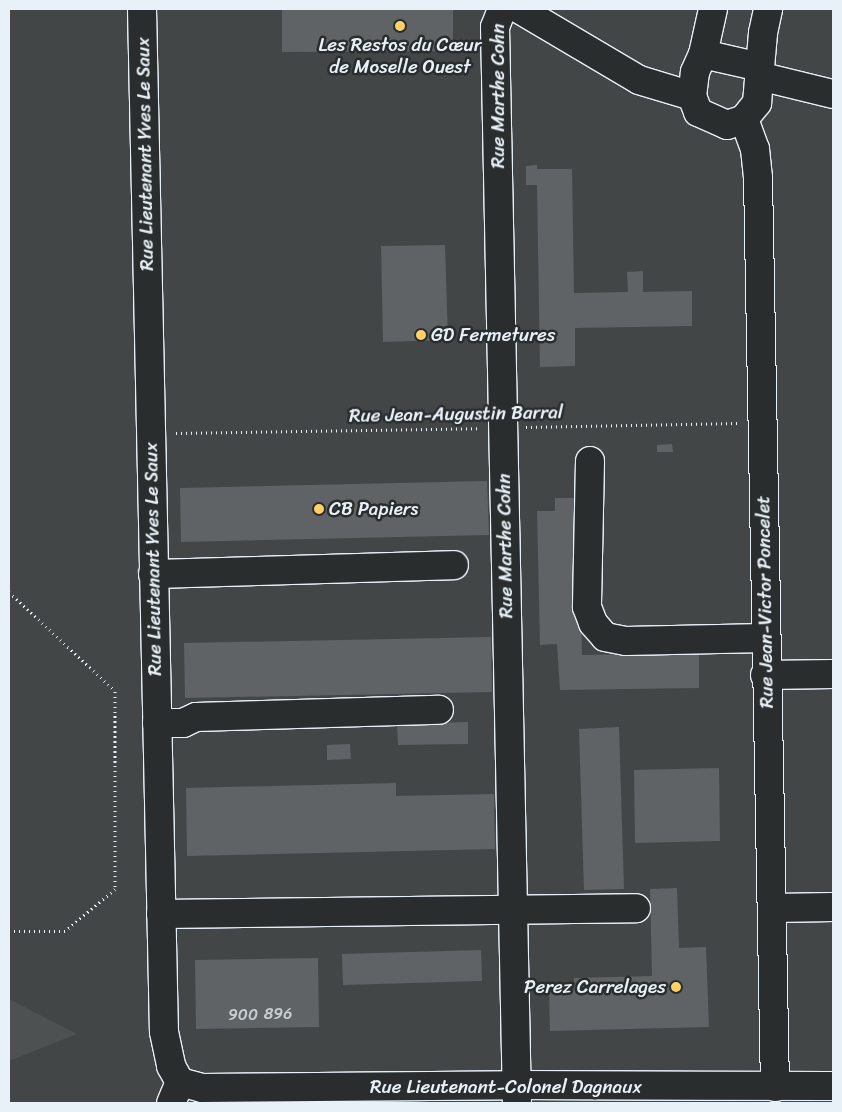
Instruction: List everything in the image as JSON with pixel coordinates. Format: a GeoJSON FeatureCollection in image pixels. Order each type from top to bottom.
{"type":"FeatureCollection","features":[{"type":"Feature","properties":{"kind":"street","name":"Rue Lieutenant Yves Le Saux"},"geometry":{"type":"LineString","coordinates":[[142,9],[164,1032],[176,1093]]}},
{"type":"Feature","properties":{"kind":"street","name":"Rue Marthe Cohn"},"geometry":{"type":"LineString","coordinates":[[502,9],[495,27],[517,1094]]}},
{"type":"Feature","properties":{"kind":"street"},"geometry":{"type":"LineString","coordinates":[[519,9],[639,80],[692,96]]}},
{"type":"Feature","properties":{"kind":"street"},"geometry":{"type":"LineString","coordinates":[[712,9],[703,54],[695,72],[692,96],[698,112],[711,120],[727,125],[744,119],[758,103],[759,72],[768,9]]}},
{"type":"Feature","properties":{"kind":"street"},"geometry":{"type":"LineString","coordinates":[[703,54],[833,94]]}},
{"type":"Feature","properties":{"kind":"street","name":"Rue Jean-Victor Poncelet"},"geometry":{"type":"LineString","coordinates":[[744,119],[755,149],[758,178],[765,675],[774,908],[775,1088]]}},
{"type":"Feature","properties":{"kind":"street"},"geometry":{"type":"LineString","coordinates":[[590,461],[588,607],[594,623],[605,636],[626,641],[765,638]]}},
{"type":"Feature","properties":{"kind":"street"},"geometry":{"type":"LineString","coordinates":[[153,574],[454,565]]}},
{"type":"Feature","properties":{"kind":"street"},"geometry":{"type":"LineString","coordinates":[[765,675],[833,674]]}},
{"type":"Feature","properties":{"kind":"street"},"geometry":{"type":"LineString","coordinates":[[157,723],[183,723],[196,716],[439,710]]}},
{"type":"Feature","properties":{"kind":"street"},"geometry":{"type":"LineString","coordinates":[[774,908],[833,907]]}},
{"type":"Feature","properties":{"kind":"street"},"geometry":{"type":"LineString","coordinates":[[161,914],[636,908]]}},
{"type":"Feature","properties":{"kind":"street","name":"Rue Lieutenant-Colonel Dagnaux"},"geometry":{"type":"LineString","coordinates":[[176,1093],[202,1088],[313,1095],[517,1094],[833,1086]]}},
{"type":"Feature","properties":{"kind":"path","name":"Rue Jean-Augustin Barral"},"geometry":{"type":"LineString","coordinates":[[150,433],[762,422]]}},
{"type":"Feature","properties":{"kind":"path"},"geometry":{"type":"LineString","coordinates":[[9,592],[114,691],[115,889],[65,930],[9,931]]}},
{"type":"Feature","properties":{"kind":"shaded area"},"geometry":{"type":"Polygon","coordinates":[[[9,9],[833,9],[833,1103],[9,1103],[9,9]]]}},
{"type":"Feature","properties":{"kind":"shaded area"},"geometry":{"type":"Polygon","coordinates":[[[9,999],[77,1034],[9,1061],[9,999]]]}},
{"type":"Feature","properties":{"kind":"building"},"geometry":{"type":"Polygon","coordinates":[[[282,9],[453,9],[453,51],[282,52],[282,9]]]}},
{"type":"Feature","properties":{"kind":"building"},"geometry":{"type":"Polygon","coordinates":[[[537,165],[537,169],[572,169],[574,293],[628,292],[627,272],[643,271],[643,292],[692,291],[692,326],[575,328],[575,366],[540,367],[537,185],[526,185],[526,166],[537,165]]]}},
{"type":"Feature","properties":{"kind":"building"},"geometry":{"type":"Polygon","coordinates":[[[445,245],[448,340],[383,342],[381,246],[445,245]]]}},
{"type":"Feature","properties":{"kind":"building"},"geometry":{"type":"Polygon","coordinates":[[[672,444],[673,452],[657,452],[657,445],[672,444]]]}},
{"type":"Feature","properties":{"kind":"building"},"geometry":{"type":"Polygon","coordinates":[[[487,481],[489,535],[181,542],[180,488],[487,481]]]}},
{"type":"Feature","properties":{"kind":"building"},"geometry":{"type":"Polygon","coordinates":[[[555,498],[579,498],[582,655],[699,653],[699,688],[560,690],[557,644],[540,645],[537,511],[555,511],[555,498]]]}},
{"type":"Feature","properties":{"kind":"building"},"geometry":{"type":"Polygon","coordinates":[[[491,637],[492,692],[185,698],[184,643],[491,637]]]}},
{"type":"Feature","properties":{"kind":"building"},"geometry":{"type":"Polygon","coordinates":[[[468,722],[468,744],[398,745],[397,724],[468,722]]]}},
{"type":"Feature","properties":{"kind":"building"},"geometry":{"type":"Polygon","coordinates":[[[619,727],[624,889],[584,890],[579,729],[619,727]]]}},
{"type":"Feature","properties":{"kind":"building"},"geometry":{"type":"Polygon","coordinates":[[[350,744],[351,759],[327,760],[327,745],[350,744]]]}},
{"type":"Feature","properties":{"kind":"building"},"geometry":{"type":"Polygon","coordinates":[[[719,768],[720,841],[635,843],[634,770],[719,768]]]}},
{"type":"Feature","properties":{"kind":"building"},"geometry":{"type":"Polygon","coordinates":[[[396,783],[396,796],[494,794],[495,849],[187,856],[186,788],[396,783]]]}},
{"type":"Feature","properties":{"kind":"building"},"geometry":{"type":"Polygon","coordinates":[[[677,888],[679,948],[706,947],[709,1027],[550,1031],[549,992],[574,991],[574,978],[652,976],[650,889],[677,888]]]}},
{"type":"Feature","properties":{"kind":"building"},"geometry":{"type":"Polygon","coordinates":[[[481,950],[482,981],[343,985],[342,954],[481,950]]]}},
{"type":"Feature","properties":{"kind":"building"},"geometry":{"type":"Polygon","coordinates":[[[318,958],[319,1027],[196,1029],[195,960],[318,958]]]}},
{"type":"Feature","properties":{"kind":"place","name":"Les Restos du Cœur de Moselle Ouest"},"geometry":{"type":"Point","coordinates":[400,26]}},
{"type":"Feature","properties":{"kind":"place","name":"GD Fermetures"},"geometry":{"type":"Point","coordinates":[421,335]}},
{"type":"Feature","properties":{"kind":"place","name":"CB Papiers"},"geometry":{"type":"Point","coordinates":[319,509]}},
{"type":"Feature","properties":{"kind":"place","name":"Perez Carrelages"},"geometry":{"type":"Point","coordinates":[676,987]}}]}
